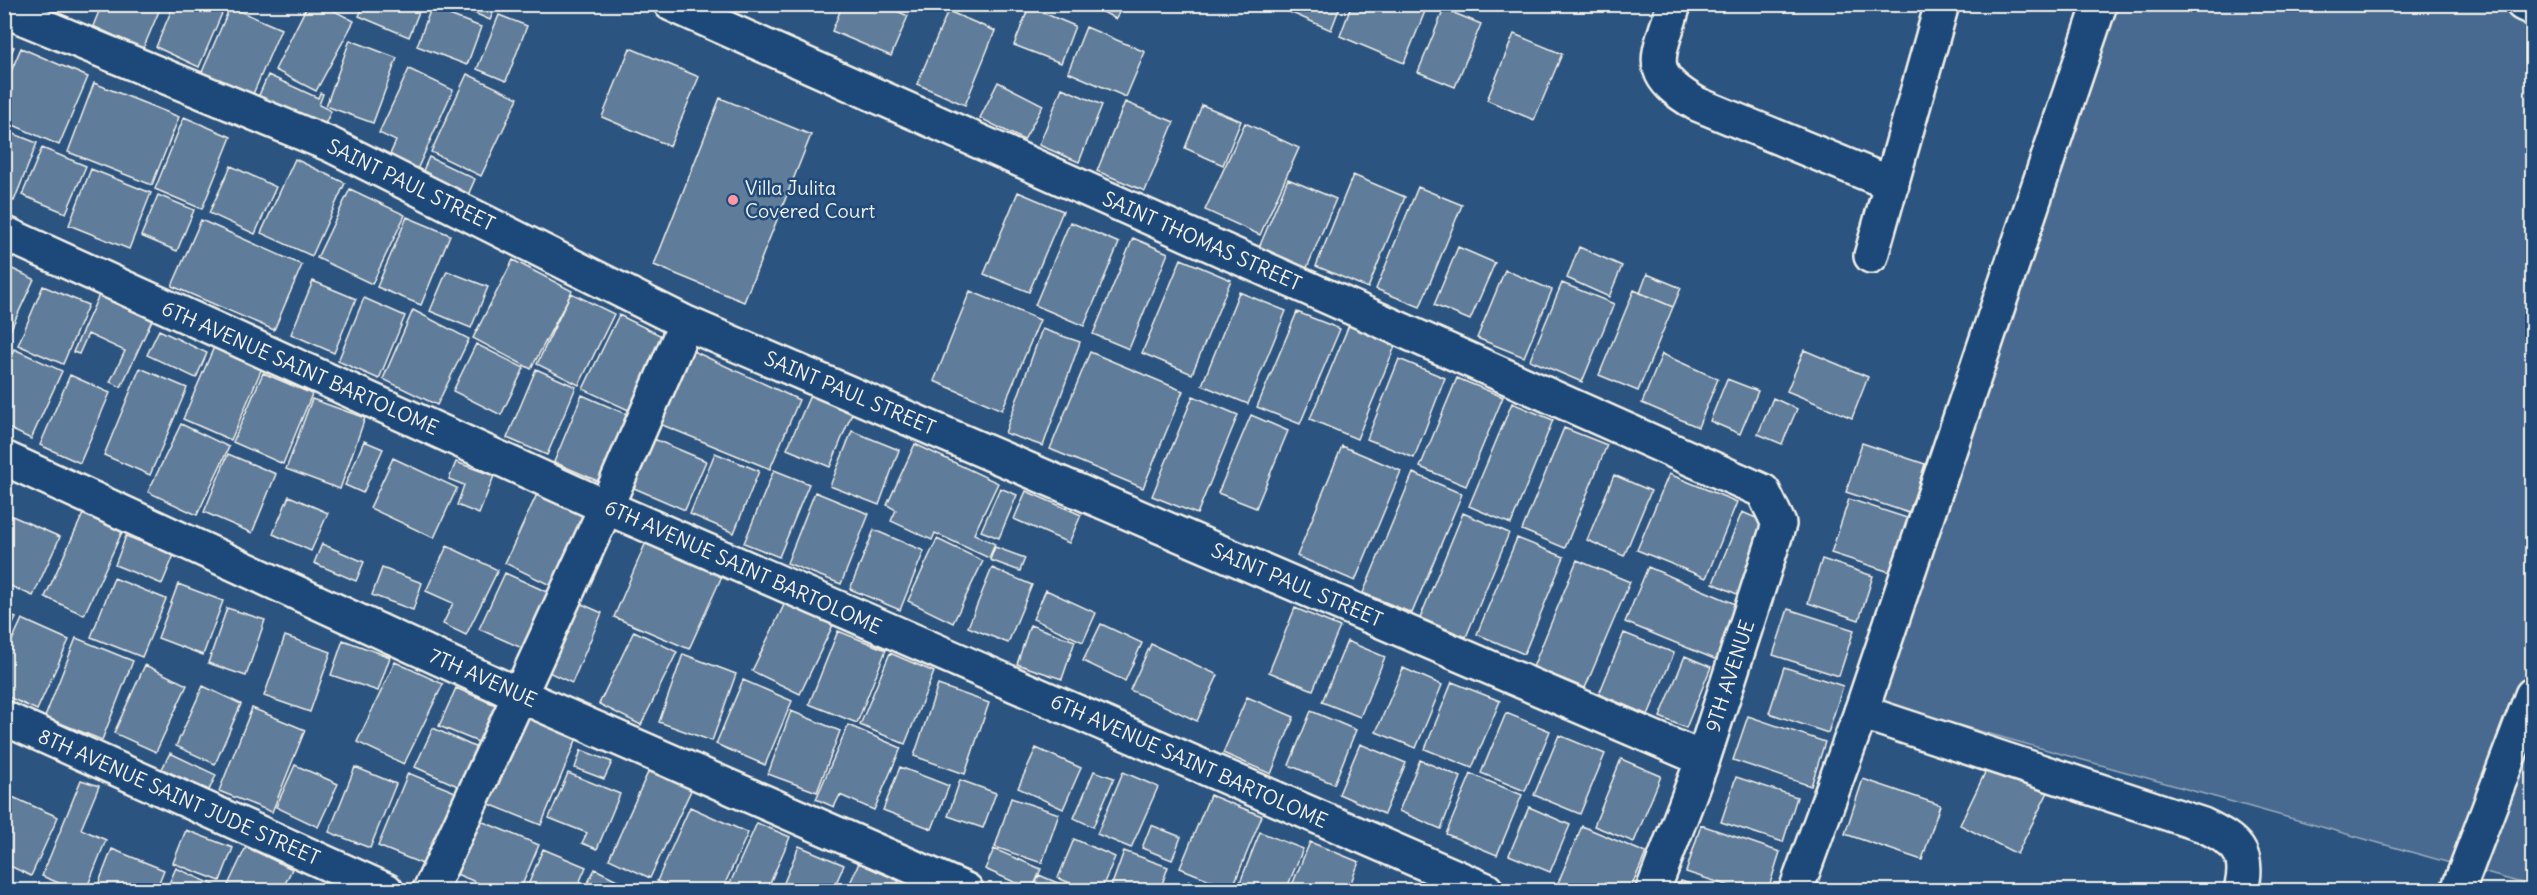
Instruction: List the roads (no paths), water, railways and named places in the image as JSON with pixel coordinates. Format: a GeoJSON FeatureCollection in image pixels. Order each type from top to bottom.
{"type":"FeatureCollection","features":[{"type":"Feature","properties":{"kind":"street","name":"SAINT THOMAS STREET"},"geometry":{"type":"LineString","coordinates":[[671,4],[1734,478]]}},
{"type":"Feature","properties":{"kind":"street"},"geometry":{"type":"LineString","coordinates":[[1674,4],[1658,68],[1662,78],[1677,92],[1697,104],[1892,184]]}},
{"type":"Feature","properties":{"kind":"street"},"geometry":{"type":"LineString","coordinates":[[1871,256],[1942,4]]}},
{"type":"Feature","properties":{"kind":"street"},"geometry":{"type":"LineString","coordinates":[[1796,891],[1862,712],[2100,4]]}},
{"type":"Feature","properties":{"kind":"street"},"geometry":{"type":"LineString","coordinates":[[2523,4],[2532,8]]}},
{"type":"Feature","properties":{"kind":"street","name":"SAINT PAUL STREET"},"geometry":{"type":"LineString","coordinates":[[4,10],[331,145],[686,323],[1703,759]]}},
{"type":"Feature","properties":{"kind":"street","name":"6TH AVENUE SAINT BARTOLOME"},"geometry":{"type":"LineString","coordinates":[[4,233],[606,507],[1486,891]]}},
{"type":"Feature","properties":{"kind":"street"},"geometry":{"type":"LineString","coordinates":[[430,891],[606,507],[686,323]]}},
{"type":"Feature","properties":{"kind":"street","name":"7TH AVENUE"},"geometry":{"type":"LineString","coordinates":[[4,458],[519,695],[966,891]]}},
{"type":"Feature","properties":{"kind":"street","name":"9TH AVENUE"},"geometry":{"type":"LineString","coordinates":[[1653,891],[1703,759],[1779,524],[1764,491],[1734,478]]}},
{"type":"Feature","properties":{"kind":"street"},"geometry":{"type":"LineString","coordinates":[[2458,891],[2532,695]]}},
{"type":"Feature","properties":{"kind":"street"},"geometry":{"type":"LineString","coordinates":[[1862,712],[2203,825],[2222,834],[2238,849],[2246,866],[2241,891]]}},
{"type":"Feature","properties":{"kind":"street","name":"8TH AVENUE SAINT JUDE STREET"},"geometry":{"type":"LineString","coordinates":[[4,718],[386,891]]}},
{"type":"Feature","properties":{"kind":"place","name":"Villa Julita Covered Court"},"geometry":{"type":"Point","coordinates":[733,200]}}]}
